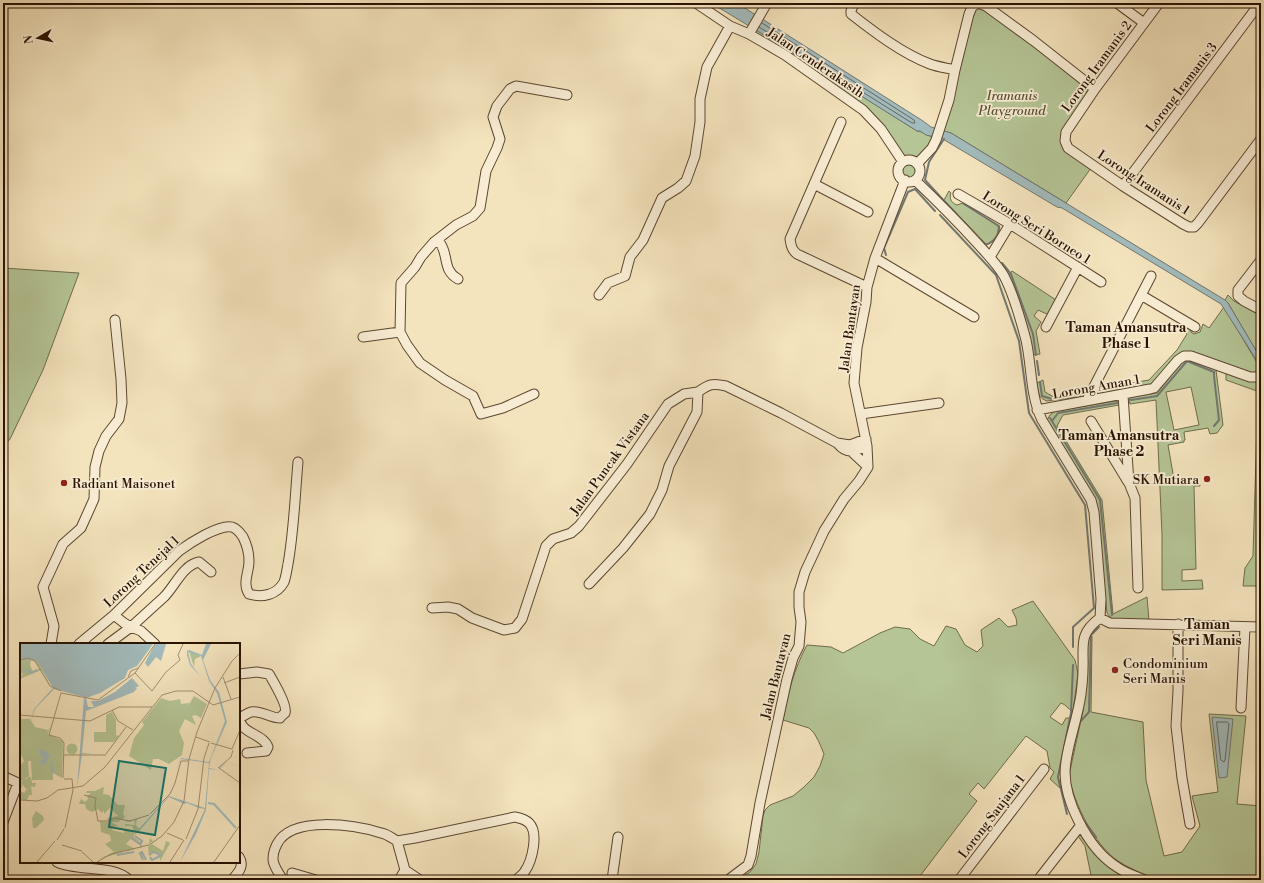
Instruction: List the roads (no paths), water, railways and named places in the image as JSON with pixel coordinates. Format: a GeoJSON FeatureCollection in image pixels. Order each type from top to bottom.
{"type":"FeatureCollection","features":[{"type":"Feature","properties":{"kind":"street","name":"Jalan Cenderakasih"},"geometry":{"type":"LineString","coordinates":[[696,3],[730,26],[750,31],[863,110],[881,129],[903,162]]}},
{"type":"Feature","properties":{"kind":"street"},"geometry":{"type":"LineString","coordinates":[[750,31],[767,3]]}},
{"type":"Feature","properties":{"kind":"street"},"geometry":{"type":"LineString","coordinates":[[854,3],[851,14],[887,41],[932,65],[955,70]]}},
{"type":"Feature","properties":{"kind":"street"},"geometry":{"type":"LineString","coordinates":[[917,164],[932,148],[936,140],[949,100],[969,14],[972,7],[978,3],[986,6],[1034,41],[1095,89]]}},
{"type":"Feature","properties":{"kind":"street"},"geometry":{"type":"LineString","coordinates":[[1117,3],[1144,23]]}},
{"type":"Feature","properties":{"kind":"street","name":"Lorong Iramanis 2"},"geometry":{"type":"LineString","coordinates":[[1068,148],[1065,141],[1066,132],[1095,89],[1159,3]]}},
{"type":"Feature","properties":{"kind":"street","name":"Lorong Iramanis 3"},"geometry":{"type":"LineString","coordinates":[[1123,186],[1260,3]]}},
{"type":"Feature","properties":{"kind":"street"},"geometry":{"type":"LineString","coordinates":[[599,295],[608,283],[625,276],[630,256],[643,240],[662,198],[678,188],[686,180],[695,156],[700,122],[700,99],[707,67],[730,26]]}},
{"type":"Feature","properties":{"kind":"street"},"geometry":{"type":"LineString","coordinates":[[534,394],[503,408],[480,414],[473,396],[445,380],[420,363],[406,345],[400,332],[401,283],[416,267],[421,257],[434,242],[456,225],[473,216],[480,208],[486,171],[500,139],[493,117],[496,106],[510,89],[516,86],[567,95]]}},
{"type":"Feature","properties":{"kind":"street"},"geometry":{"type":"LineString","coordinates":[[841,122],[790,239],[792,249],[797,254],[867,287]]}},
{"type":"Feature","properties":{"kind":"street","name":"Lorong Iramanis 1"},"geometry":{"type":"LineString","coordinates":[[1068,148],[1123,186],[1183,224],[1188,227],[1194,227],[1261,139]]}},
{"type":"Feature","properties":{"kind":"street"},"geometry":{"type":"LineString","coordinates":[[910,160],[917,164],[920,173],[915,180],[905,180],[900,176],[900,166],[903,162],[910,160]]}},
{"type":"Feature","properties":{"kind":"street","name":"Jalan Bantayan"},"geometry":{"type":"LineString","coordinates":[[728,880],[748,865],[754,845],[760,803],[787,679],[793,658],[799,646],[801,622],[799,592],[804,572],[824,531],[844,499],[868,467],[866,443],[854,383],[857,348],[866,302],[867,287],[875,258],[905,180]]}},
{"type":"Feature","properties":{"kind":"street"},"geometry":{"type":"LineString","coordinates":[[915,180],[990,257],[1004,276],[1026,341],[1033,393],[1037,410],[1091,500],[1094,512],[1101,598],[1100,618]]}},
{"type":"Feature","properties":{"kind":"street"},"geometry":{"type":"LineString","coordinates":[[814,184],[868,212]]}},
{"type":"Feature","properties":{"kind":"street","name":"Lorong Seri Borneo 1"},"geometry":{"type":"LineString","coordinates":[[958,194],[1010,224],[1101,282]]}},
{"type":"Feature","properties":{"kind":"street"},"geometry":{"type":"LineString","coordinates":[[990,257],[1010,224]]}},
{"type":"Feature","properties":{"kind":"street"},"geometry":{"type":"LineString","coordinates":[[434,242],[440,243],[443,248],[445,260],[450,273],[458,279]]}},
{"type":"Feature","properties":{"kind":"street"},"geometry":{"type":"LineString","coordinates":[[875,258],[974,317]]}},
{"type":"Feature","properties":{"kind":"street"},"geometry":{"type":"LineString","coordinates":[[1261,260],[1238,290],[1238,296],[1261,310]]}},
{"type":"Feature","properties":{"kind":"street"},"geometry":{"type":"LineString","coordinates":[[1046,327],[1078,267]]}},
{"type":"Feature","properties":{"kind":"street"},"geometry":{"type":"LineString","coordinates":[[1087,400],[1151,276]]}},
{"type":"Feature","properties":{"kind":"street"},"geometry":{"type":"LineString","coordinates":[[1141,295],[1195,327]]}},
{"type":"Feature","properties":{"kind":"street"},"geometry":{"type":"LineString","coordinates":[[51,643],[54,626],[43,588],[64,544],[81,528],[94,499],[95,467],[99,451],[106,436],[119,419],[121,412],[122,379],[115,320]]}},
{"type":"Feature","properties":{"kind":"street"},"geometry":{"type":"LineString","coordinates":[[363,337],[400,332]]}},
{"type":"Feature","properties":{"kind":"street","name":"Lorong Aman 1"},"geometry":{"type":"LineString","coordinates":[[1037,410],[1154,388],[1178,360],[1184,356],[1191,356],[1250,377],[1258,377],[1261,374]]}},
{"type":"Feature","properties":{"kind":"street","name":"Jalan Puncak Vistana"},"geometry":{"type":"LineString","coordinates":[[432,608],[453,608],[472,618],[504,630],[515,628],[522,619],[546,546],[553,539],[570,533],[579,526],[627,464],[668,404],[684,394],[698,392],[708,385],[717,384],[726,386],[781,413],[837,444],[841,448],[852,452],[868,467]]}},
{"type":"Feature","properties":{"kind":"street"},"geometry":{"type":"LineString","coordinates":[[589,584],[623,548],[650,514],[662,490],[669,466],[697,412],[698,392]]}},
{"type":"Feature","properties":{"kind":"street"},"geometry":{"type":"LineString","coordinates":[[1123,395],[1129,483]]}},
{"type":"Feature","properties":{"kind":"street"},"geometry":{"type":"LineString","coordinates":[[861,414],[939,403]]}},
{"type":"Feature","properties":{"kind":"street"},"geometry":{"type":"LineString","coordinates":[[1091,420],[1129,483],[1135,498],[1138,588]]}},
{"type":"Feature","properties":{"kind":"street"},"geometry":{"type":"LineString","coordinates":[[837,444],[850,445],[866,443]]}},
{"type":"Feature","properties":{"kind":"street"},"geometry":{"type":"LineString","coordinates":[[852,452],[866,443]]}},
{"type":"Feature","properties":{"kind":"street","name":"Lorong Tenejal 1"},"geometry":{"type":"LineString","coordinates":[[80,643],[114,615],[179,551],[191,542],[224,527],[232,527],[238,530],[245,541],[249,562],[245,586],[249,594],[256,596],[268,596],[277,589],[284,582],[291,549],[298,462]]}},
{"type":"Feature","properties":{"kind":"street"},"geometry":{"type":"LineString","coordinates":[[109,643],[131,627],[165,596],[184,572],[194,563],[199,562],[211,572]]}},
{"type":"Feature","properties":{"kind":"street"},"geometry":{"type":"LineString","coordinates":[[114,615],[124,623],[142,631],[154,643]]}},
{"type":"Feature","properties":{"kind":"street"},"geometry":{"type":"LineString","coordinates":[[1100,618],[1110,622],[1261,627]]}},
{"type":"Feature","properties":{"kind":"street"},"geometry":{"type":"LineString","coordinates":[[1100,618],[1093,623],[1084,634],[1080,699],[1066,763],[1066,786],[1072,805],[1081,825],[1104,857],[1118,868],[1145,880]]}},
{"type":"Feature","properties":{"kind":"street"},"geometry":{"type":"LineString","coordinates":[[1178,624],[1178,691],[1176,726],[1182,778],[1190,824]]}},
{"type":"Feature","properties":{"kind":"street"},"geometry":{"type":"LineString","coordinates":[[1241,708],[1245,627]]}},
{"type":"Feature","properties":{"kind":"street"},"geometry":{"type":"LineString","coordinates":[[240,674],[257,672],[269,674],[277,686],[285,709],[285,713],[280,718],[274,718],[261,712],[252,712],[240,718]]}},
{"type":"Feature","properties":{"kind":"street"},"geometry":{"type":"LineString","coordinates":[[240,723],[242,726],[267,742],[268,747],[266,751],[247,753]]}},
{"type":"Feature","properties":{"kind":"street","name":"Lorong Saujana 1"},"geometry":{"type":"LineString","coordinates":[[959,880],[1044,768]]}},
{"type":"Feature","properties":{"kind":"street"},"geometry":{"type":"LineString","coordinates":[[3,776],[18,783],[3,822]]}},
{"type":"Feature","properties":{"kind":"street"},"geometry":{"type":"LineString","coordinates":[[3,794],[12,798]]}},
{"type":"Feature","properties":{"kind":"street"},"geometry":{"type":"LineString","coordinates":[[283,880],[273,865],[272,853],[279,839],[289,831],[323,824],[356,826],[383,833],[397,841],[515,817],[523,818],[534,830],[531,861],[525,873],[516,880]]}},
{"type":"Feature","properties":{"kind":"street"},"geometry":{"type":"LineString","coordinates":[[1038,880],[1081,825]]}},
{"type":"Feature","properties":{"kind":"street"},"geometry":{"type":"LineString","coordinates":[[612,880],[618,837]]}},
{"type":"Feature","properties":{"kind":"street"},"geometry":{"type":"LineString","coordinates":[[397,841],[406,870],[420,880]]}},
{"type":"Feature","properties":{"kind":"street"},"geometry":{"type":"LineString","coordinates":[[232,880],[241,869],[240,859]]}},
{"type":"Feature","properties":{"kind":"street"},"geometry":{"type":"LineString","coordinates":[[59,863],[64,866],[104,869],[125,876],[129,880]]}},
{"type":"Feature","properties":{"kind":"street"},"geometry":{"type":"LineString","coordinates":[[399,880],[406,870]]}},
{"type":"Feature","properties":{"kind":"street"},"geometry":{"type":"LineString","coordinates":[[292,873],[316,880]]}},
{"type":"Feature","properties":{"kind":"water"},"geometry":{"type":"Polygon","coordinates":[[[711,3],[737,3],[931,127],[951,133],[1225,300],[1261,359],[1261,367],[1221,304],[1062,208],[1057,207],[941,138],[926,135],[920,131],[917,131],[711,3]]]}},
{"type":"Feature","properties":{"kind":"water"},"geometry":{"type":"Polygon","coordinates":[[[1212,717],[1233,719],[1227,777],[1219,778],[1212,717]]]}},
{"type":"Feature","properties":{"kind":"waterway"},"geometry":{"type":"LineString","coordinates":[[944,139],[929,162],[925,180],[957,215]]}},
{"type":"Feature","properties":{"kind":"waterway"},"geometry":{"type":"LineString","coordinates":[[886,255],[884,248],[908,192],[915,189],[935,211]]}},
{"type":"Feature","properties":{"kind":"waterway"},"geometry":{"type":"LineString","coordinates":[[964,204],[999,226],[996,238],[994,240],[985,245],[982,242]]}},
{"type":"Feature","properties":{"kind":"waterway"},"geometry":{"type":"LineString","coordinates":[[940,215],[996,275],[1019,341],[1029,413],[1085,505],[1094,608],[1073,627],[1073,647]]}},
{"type":"Feature","properties":{"kind":"waterway"},"geometry":{"type":"LineString","coordinates":[[1002,263],[1011,274],[1033,334],[1036,355]]}},
{"type":"Feature","properties":{"kind":"waterway"},"geometry":{"type":"LineString","coordinates":[[1037,361],[1039,375]]}},
{"type":"Feature","properties":{"kind":"waterway"},"geometry":{"type":"LineString","coordinates":[[1131,400],[1157,396],[1187,361],[1214,372],[1214,375]]}},
{"type":"Feature","properties":{"kind":"waterway"},"geometry":{"type":"LineString","coordinates":[[1214,376],[1219,420],[1214,426]]}},
{"type":"Feature","properties":{"kind":"waterway"},"geometry":{"type":"LineString","coordinates":[[1040,382],[1042,396],[1052,399],[1062,397]]}},
{"type":"Feature","properties":{"kind":"waterway"},"geometry":{"type":"LineString","coordinates":[[1052,421],[1058,413],[1117,403]]}},
{"type":"Feature","properties":{"kind":"waterway"},"geometry":{"type":"LineString","coordinates":[[1050,418],[1100,500],[1112,615]]}},
{"type":"Feature","properties":{"kind":"waterway"},"geometry":{"type":"LineString","coordinates":[[1070,762],[1079,723],[1089,712],[1091,635],[1099,627]]}},
{"type":"Feature","properties":{"kind":"waterway"},"geometry":{"type":"LineString","coordinates":[[1067,814],[1058,777],[1071,713],[1073,665]]}},
{"type":"Feature","properties":{"kind":"waterway"},"geometry":{"type":"LineString","coordinates":[[1085,822],[1096,837]]}},
{"type":"Feature","properties":{"kind":"place","name":"SK Mutiara"},"geometry":{"type":"Point","coordinates":[1207,479]}},
{"type":"Feature","properties":{"kind":"place","name":"Radiant Maisonet"},"geometry":{"type":"Point","coordinates":[64,483]}},
{"type":"Feature","properties":{"kind":"place","name":"Condominium Seri Manis"},"geometry":{"type":"Point","coordinates":[1115,670]}},
{"type":"Feature","properties":{"kind":"district","name":"Taman Amansutra Phase 1"},"geometry":{"type":"Point","coordinates":[1126,336]}},
{"type":"Feature","properties":{"kind":"district","name":"Taman Amansutra Phase 2"},"geometry":{"type":"Point","coordinates":[1119,444]}},
{"type":"Feature","properties":{"kind":"district","name":"Taman Seri Manis"},"geometry":{"type":"Point","coordinates":[1207,632]}},
{"type":"Feature","properties":{"kind":"park label","name":"Iramanis Playground"},"geometry":{"type":"Point","coordinates":[1012,102]}}]}
